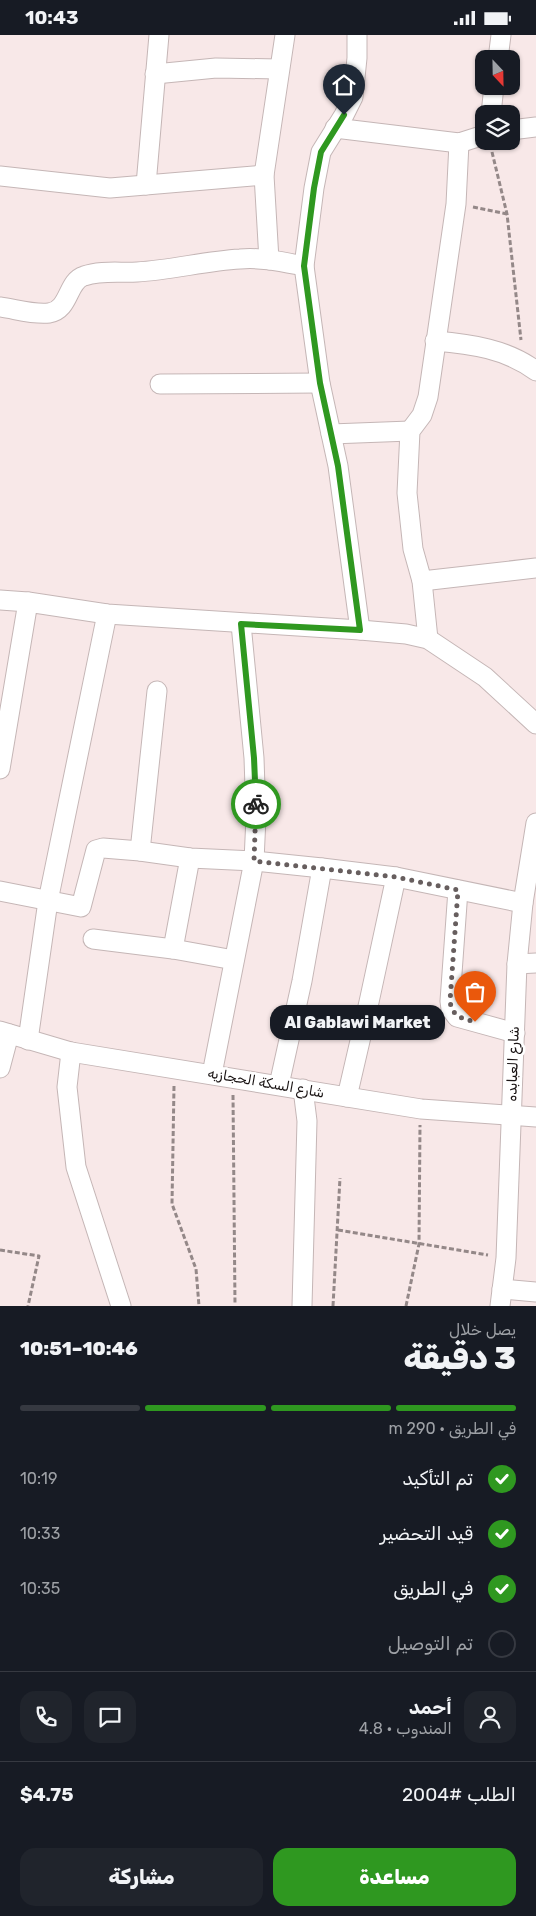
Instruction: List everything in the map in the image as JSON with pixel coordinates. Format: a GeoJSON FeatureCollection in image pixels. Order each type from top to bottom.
{"type":"FeatureCollection","features":[{"type":"Feature","properties":{"kind":"street"},"geometry":{"type":"LineString","coordinates":[[146,185],[159,35]]}},
{"type":"Feature","properties":{"kind":"street"},"geometry":{"type":"LineString","coordinates":[[269,260],[264,175],[285,35]]}},
{"type":"Feature","properties":{"kind":"street"},"geometry":{"type":"LineString","coordinates":[[356,35],[357,58],[353,97],[321,152],[314,188],[304,266],[320,383],[339,474],[360,630]]}},
{"type":"Feature","properties":{"kind":"street"},"geometry":{"type":"LineString","coordinates":[[499,50],[501,35]]}},
{"type":"Feature","properties":{"kind":"street"},"geometry":{"type":"LineString","coordinates":[[155,74],[216,68],[279,69]]}},
{"type":"Feature","properties":{"kind":"street"},"geometry":{"type":"LineString","coordinates":[[520,129],[536,127]]}},
{"type":"Feature","properties":{"kind":"street"},"geometry":{"type":"LineString","coordinates":[[335,128],[459,143],[475,143]]}},
{"type":"Feature","properties":{"kind":"street"},"geometry":{"type":"LineString","coordinates":[[428,639],[422,581],[413,549],[406,493],[410,431],[422,415],[428,397],[456,204],[459,143]]}},
{"type":"Feature","properties":{"kind":"street"},"geometry":{"type":"LineString","coordinates":[[0,176],[110,188],[264,175]]}},
{"type":"Feature","properties":{"kind":"street"},"geometry":{"type":"LineString","coordinates":[[0,307],[50,313],[63,305],[77,280],[82,276],[95,273],[138,272],[241,258],[269,260],[304,266]]}},
{"type":"Feature","properties":{"kind":"street"},"geometry":{"type":"LineString","coordinates":[[435,341],[471,344],[530,366]]}},
{"type":"Feature","properties":{"kind":"street"},"geometry":{"type":"LineString","coordinates":[[160,383],[320,383]]}},
{"type":"Feature","properties":{"kind":"street"},"geometry":{"type":"LineString","coordinates":[[331,434],[410,431]]}},
{"type":"Feature","properties":{"kind":"street"},"geometry":{"type":"LineString","coordinates":[[422,581],[536,568]]}},
{"type":"Feature","properties":{"kind":"street"},"geometry":{"type":"LineString","coordinates":[[0,600],[28,602],[107,614],[241,624],[360,630],[406,634],[428,639],[485,677],[536,724]]}},
{"type":"Feature","properties":{"kind":"street"},"geometry":{"type":"LineString","coordinates":[[0,769],[28,602]]}},
{"type":"Feature","properties":{"kind":"street"},"geometry":{"type":"LineString","coordinates":[[28,1040],[48,901],[107,614]]}},
{"type":"Feature","properties":{"kind":"street"},"geometry":{"type":"LineString","coordinates":[[212,1074],[254,861],[256,817],[254,758],[241,624]]}},
{"type":"Feature","properties":{"kind":"street"},"geometry":{"type":"LineString","coordinates":[[140,851],[157,691]]}},
{"type":"Feature","properties":{"kind":"street","name":"شارع العبابده"},"geometry":{"type":"LineString","coordinates":[[501,1298],[506,1259],[517,964],[536,823]]}},
{"type":"Feature","properties":{"kind":"street"},"geometry":{"type":"LineString","coordinates":[[0,891],[81,907],[96,850],[99,848],[190,858],[254,861],[396,877],[524,903]]}},
{"type":"Feature","properties":{"kind":"street"},"geometry":{"type":"LineString","coordinates":[[173,949],[190,858]]}},
{"type":"Feature","properties":{"kind":"street"},"geometry":{"type":"LineString","coordinates":[[279,1085],[302,981],[322,868]]}},
{"type":"Feature","properties":{"kind":"street"},"geometry":{"type":"LineString","coordinates":[[347,1097],[396,877]]}},
{"type":"Feature","properties":{"kind":"street"},"geometry":{"type":"LineString","coordinates":[[458,890],[451,1009],[457,1017],[514,1033]]}},
{"type":"Feature","properties":{"kind":"street"},"geometry":{"type":"LineString","coordinates":[[93,939],[173,949],[234,960]]}},
{"type":"Feature","properties":{"kind":"street"},"geometry":{"type":"LineString","coordinates":[[517,964],[536,963]]}},
{"type":"Feature","properties":{"kind":"street"},"geometry":{"type":"LineString","coordinates":[[0,1068],[4,1032]]}},
{"type":"Feature","properties":{"kind":"street","name":"شارع السكة الحجازيه"},"geometry":{"type":"LineString","coordinates":[[4,1032],[71,1052],[421,1109],[512,1117],[536,1117]]}},
{"type":"Feature","properties":{"kind":"street"},"geometry":{"type":"LineString","coordinates":[[71,1052],[67,1087],[76,1167],[121,1306]]}},
{"type":"Feature","properties":{"kind":"street"},"geometry":{"type":"LineString","coordinates":[[302,1306],[307,1121],[303,1089]]}},
{"type":"Feature","properties":{"kind":"street"},"geometry":{"type":"LineString","coordinates":[[501,1298],[536,1292]]}},
{"type":"Feature","properties":{"kind":"path"},"geometry":{"type":"LineString","coordinates":[[490,150],[507,214],[530,366]]}},
{"type":"Feature","properties":{"kind":"path"},"geometry":{"type":"LineString","coordinates":[[456,204],[507,214]]}},
{"type":"Feature","properties":{"kind":"path"},"geometry":{"type":"LineString","coordinates":[[177,1068],[174,1089],[172,1204],[196,1269],[200,1306]]}},
{"type":"Feature","properties":{"kind":"path"},"geometry":{"type":"LineString","coordinates":[[233,1077],[235,1305]]}},
{"type":"Feature","properties":{"kind":"path"},"geometry":{"type":"LineString","coordinates":[[406,1306],[419,1244],[421,1109]]}},
{"type":"Feature","properties":{"kind":"path"},"geometry":{"type":"LineString","coordinates":[[334,1306],[340,1178]]}},
{"type":"Feature","properties":{"kind":"path"},"geometry":{"type":"LineString","coordinates":[[338,1230],[506,1259]]}},
{"type":"Feature","properties":{"kind":"path"},"geometry":{"type":"LineString","coordinates":[[0,1250],[39,1256],[28,1306]]}},
{"type":"Feature","properties":{"kind":"way so far"},"geometry":{"type":"LineString","coordinates":[[256,804],[254,861],[396,877],[458,890],[451,1009],[457,1017],[475,1022]]}},
{"type":"Feature","properties":{"kind":"place","name":"Al Gablawi Market"},"geometry":{"type":"Point","coordinates":[475,1022]}},
{"type":"Feature","properties":{"kind":"route"},"geometry":{"type":"LineString","coordinates":[[256,804],[254,758],[241,624],[360,630],[338,466],[320,383],[304,266],[314,188],[321,152],[344,115]]}}]}
